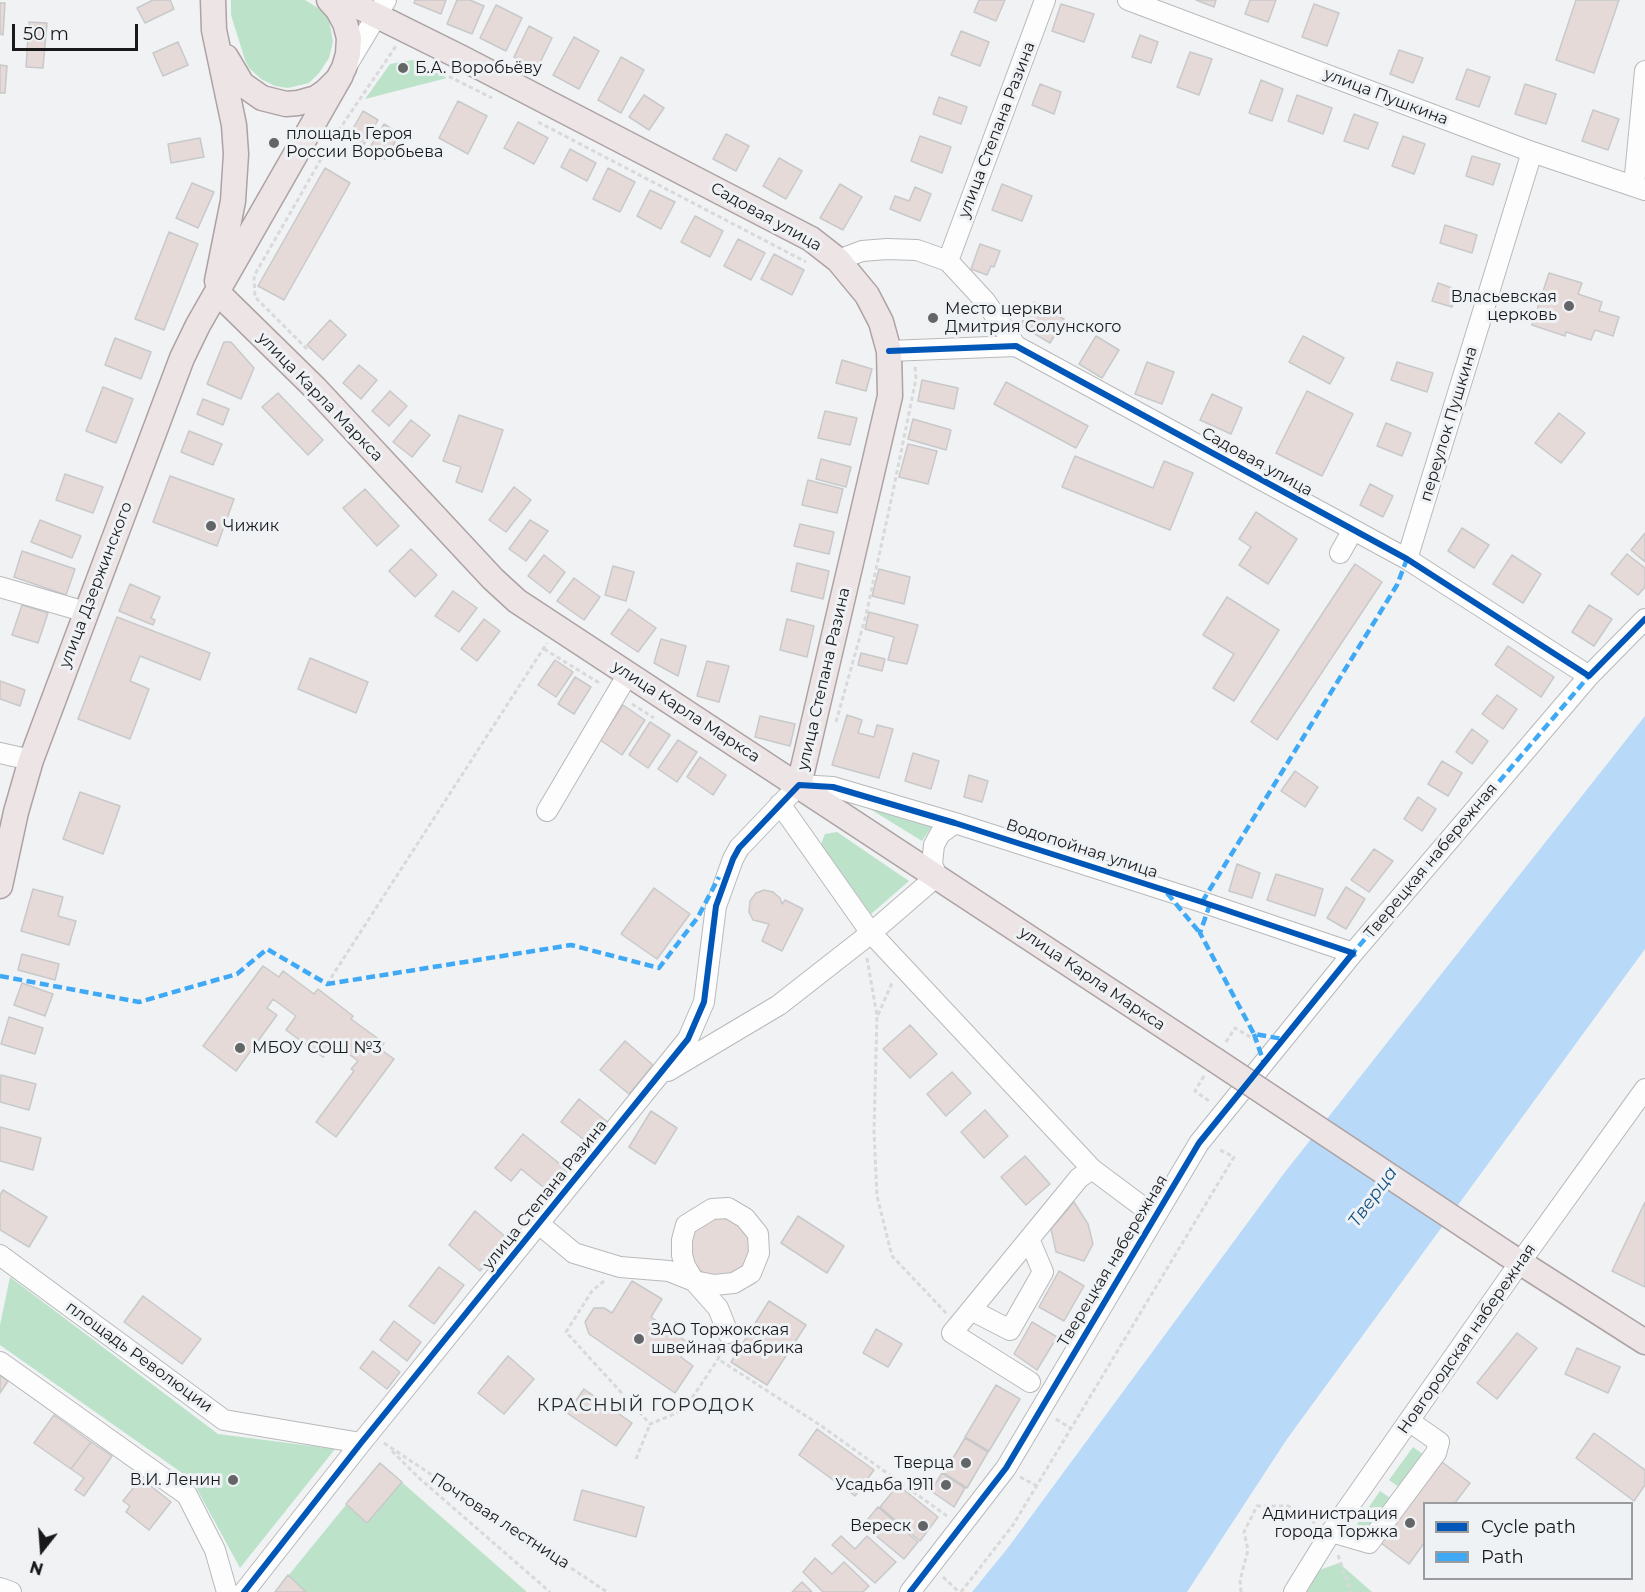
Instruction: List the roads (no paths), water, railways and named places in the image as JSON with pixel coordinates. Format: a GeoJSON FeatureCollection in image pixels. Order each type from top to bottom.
{"type":"FeatureCollection","features":[{"type":"Feature","properties":{"kind":"main road"},"geometry":{"type":"LineString","coordinates":[[200,0],[216,39],[242,84],[252,92],[268,100],[286,104],[304,102],[321,94],[339,77]]}},
{"type":"Feature","properties":{"kind":"main road"},"geometry":{"type":"LineString","coordinates":[[213,0],[216,39],[234,125],[237,168],[233,201],[217,277],[217,292]]}},
{"type":"Feature","properties":{"kind":"main road","name":"улица Дзержинского"},"geometry":{"type":"LineString","coordinates":[[0,886],[16,812],[31,760],[182,358],[339,77],[348,54],[348,33],[341,14],[329,0]]}},
{"type":"Feature","properties":{"kind":"main road","name":"Садовая улица"},"geometry":{"type":"LineString","coordinates":[[345,0],[381,8],[407,31],[803,235],[838,260],[858,283],[900,351]]}},
{"type":"Feature","properties":{"kind":"main road","name":"улица Карла Маркса"},"geometry":{"type":"LineString","coordinates":[[217,292],[315,388],[501,587],[525,607],[1216,1058],[1514,1259],[1645,1342]]}},
{"type":"Feature","properties":{"kind":"main road","name":"улица Степана Разина"},"geometry":{"type":"LineString","coordinates":[[799,786],[887,411],[891,381],[900,351]]}},
{"type":"Feature","properties":{"kind":"street","name":"улица Степана Разина"},"geometry":{"type":"LineString","coordinates":[[948,261],[1045,0]]}},
{"type":"Feature","properties":{"kind":"street","name":"улица Пушкина"},"geometry":{"type":"LineString","coordinates":[[1128,0],[1532,152],[1640,188]]}},
{"type":"Feature","properties":{"kind":"street"},"geometry":{"type":"LineString","coordinates":[[339,77],[381,8]]}},
{"type":"Feature","properties":{"kind":"street"},"geometry":{"type":"LineString","coordinates":[[1640,188],[1645,71]]}},
{"type":"Feature","properties":{"kind":"street","name":"переулок Пушкина"},"geometry":{"type":"LineString","coordinates":[[1407,559],[1532,152]]}},
{"type":"Feature","properties":{"kind":"street"},"geometry":{"type":"LineString","coordinates":[[838,260],[862,250],[887,249],[916,250],[948,261],[985,301],[1016,346]]}},
{"type":"Feature","properties":{"kind":"street"},"geometry":{"type":"LineString","coordinates":[[900,351],[1016,346]]}},
{"type":"Feature","properties":{"kind":"street","name":"Садовая улица"},"geometry":{"type":"LineString","coordinates":[[1016,346],[1407,559],[1589,675]]}},
{"type":"Feature","properties":{"kind":"street"},"geometry":{"type":"LineString","coordinates":[[1340,553],[1353,530]]}},
{"type":"Feature","properties":{"kind":"street"},"geometry":{"type":"LineString","coordinates":[[0,587],[86,612]]}},
{"type":"Feature","properties":{"kind":"street","name":"Тверецкая набережная"},"geometry":{"type":"LineString","coordinates":[[910,1592],[1006,1467],[1199,1143],[1353,953],[1589,675],[1645,619]]}},
{"type":"Feature","properties":{"kind":"street"},"geometry":{"type":"LineString","coordinates":[[547,811],[628,674]]}},
{"type":"Feature","properties":{"kind":"street"},"geometry":{"type":"LineString","coordinates":[[0,753],[31,760]]}},
{"type":"Feature","properties":{"kind":"street","name":"улица Степана Разина"},"geometry":{"type":"LineString","coordinates":[[243,1592],[688,1039],[704,1002],[716,906],[733,859],[739,848],[799,786]]}},
{"type":"Feature","properties":{"kind":"street","name":"Водопойная улица"},"geometry":{"type":"LineString","coordinates":[[799,786],[833,787],[955,823],[1353,953]]}},
{"type":"Feature","properties":{"kind":"street"},"geometry":{"type":"LineString","coordinates":[[780,804],[871,933],[1092,1169],[1155,1216]]}},
{"type":"Feature","properties":{"kind":"street"},"geometry":{"type":"LineString","coordinates":[[937,876],[932,864],[933,845],[940,834],[955,823]]}},
{"type":"Feature","properties":{"kind":"street","name":"улица Степана Разина"},"geometry":{"type":"LineString","coordinates":[[659,1076],[779,1005],[871,933],[937,876]]}},
{"type":"Feature","properties":{"kind":"street","name":"Новгородская набережная"},"geometry":{"type":"LineString","coordinates":[[1294,1592],[1331,1532],[1409,1421],[1514,1259],[1645,1089]]}},
{"type":"Feature","properties":{"kind":"street"},"geometry":{"type":"LineString","coordinates":[[1030,1382],[952,1333],[1080,1178],[1092,1169]]}},
{"type":"Feature","properties":{"kind":"street"},"geometry":{"type":"LineString","coordinates":[[539,1224],[574,1253],[620,1267],[669,1272],[694,1281],[714,1285],[734,1283],[751,1273],[759,1253],[758,1234],[745,1218],[728,1208],[712,1209],[686,1225],[682,1240],[685,1266],[694,1281],[718,1308],[728,1332]]}},
{"type":"Feature","properties":{"kind":"street"},"geometry":{"type":"LineString","coordinates":[[971,1310],[1010,1330],[1043,1272],[1029,1239]]}},
{"type":"Feature","properties":{"kind":"street","name":"площадь Революции"},"geometry":{"type":"LineString","coordinates":[[0,1255],[224,1420],[361,1443]]}},
{"type":"Feature","properties":{"kind":"street"},"geometry":{"type":"LineString","coordinates":[[0,1362],[187,1495],[215,1550],[227,1592]]}},
{"type":"Feature","properties":{"kind":"street"},"geometry":{"type":"LineString","coordinates":[[1331,1532],[1369,1543],[1436,1453],[1439,1442],[1409,1421]]}},
{"type":"Feature","properties":{"kind":"street"},"geometry":{"type":"LineString","coordinates":[[0,1587],[11,1592]]}},
{"type":"Feature","properties":{"kind":"water"},"geometry":{"type":"Polygon","coordinates":[[[1645,716],[1645,949],[1287,1439],[1187,1592],[972,1592],[1007,1549],[1285,1172],[1645,716]]]}},
{"type":"Feature","properties":{"kind":"place","name":"Б.А. Воробьёву"},"geometry":{"type":"Point","coordinates":[403,68]}},
{"type":"Feature","properties":{"kind":"place","name":"площадь Героя России Воробьева"},"geometry":{"type":"Point","coordinates":[274,143]}},
{"type":"Feature","properties":{"kind":"place","name":"Власьевская церковь"},"geometry":{"type":"Point","coordinates":[1569,306]}},
{"type":"Feature","properties":{"kind":"place","name":"Место церкви Дмитрия Солунского"},"geometry":{"type":"Point","coordinates":[933,318]}},
{"type":"Feature","properties":{"kind":"place","name":"Чижик"},"geometry":{"type":"Point","coordinates":[211,526]}},
{"type":"Feature","properties":{"kind":"place","name":"МБОУ СОШ №3"},"geometry":{"type":"Point","coordinates":[240,1048]}},
{"type":"Feature","properties":{"kind":"place","name":"ЗАО Торжокская швейная фабрика"},"geometry":{"type":"Point","coordinates":[639,1339]}},
{"type":"Feature","properties":{"kind":"place","name":"Тверца"},"geometry":{"type":"Point","coordinates":[966,1463]}},
{"type":"Feature","properties":{"kind":"place","name":"В.И. Ленин"},"geometry":{"type":"Point","coordinates":[233,1480]}},
{"type":"Feature","properties":{"kind":"place","name":"Усадьба 1911"},"geometry":{"type":"Point","coordinates":[946,1485]}},
{"type":"Feature","properties":{"kind":"place","name":"Администрация города Торжка"},"geometry":{"type":"Point","coordinates":[1410,1523]}},
{"type":"Feature","properties":{"kind":"place","name":"Вереск"},"geometry":{"type":"Point","coordinates":[923,1526]}},
{"type":"Feature","properties":{"kind":"district","name":"КРАСНЫЙ ГОРОДОК"},"geometry":{"type":"Point","coordinates":[646,1406]}}]}
